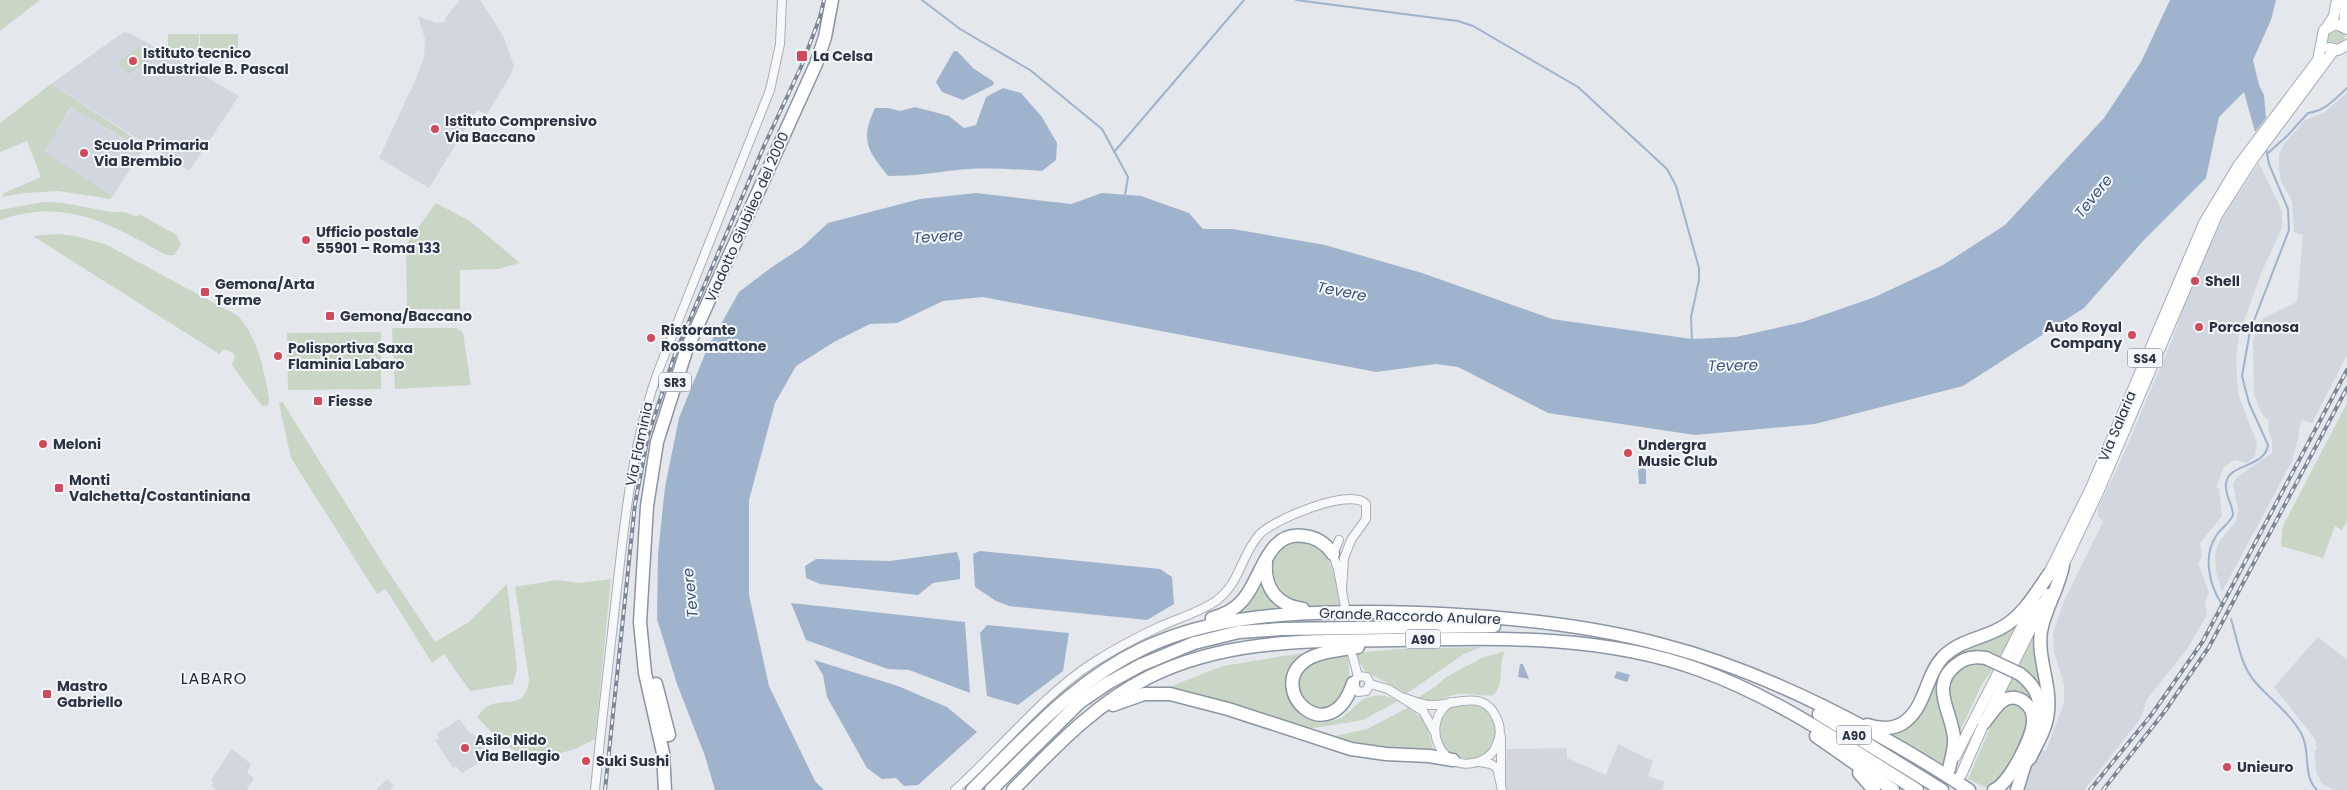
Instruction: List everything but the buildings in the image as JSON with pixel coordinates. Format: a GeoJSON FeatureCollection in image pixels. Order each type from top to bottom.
{"type":"FeatureCollection","features":[{"type":"Feature","properties":{"kind":"highway","name":"Viadotto Giubileo del 2000"},"geometry":{"type":"LineString","coordinates":[[665,790],[663,753],[645,673],[640,622],[640,591],[647,506],[656,447],[667,406],[686,351],[816,64],[825,36],[832,0]]}},
{"type":"Feature","properties":{"kind":"highway","name":"Viadotto Giubileo del 2000"},"geometry":{"type":"LineString","coordinates":[[673,790],[670,745],[654,672],[648,618],[652,532],[662,460],[669,426],[687,370],[820,74],[835,31],[840,0]]}},
{"type":"Feature","properties":{"kind":"highway"},"geometry":{"type":"LineString","coordinates":[[1148,646],[1174,632],[1234,609],[1250,592],[1274,546],[1286,538],[1300,535],[1313,538],[1326,546],[1333,554]]}},
{"type":"Feature","properties":{"kind":"highway"},"geometry":{"type":"LineString","coordinates":[[1266,561],[1266,580],[1276,598],[1289,606],[1325,612]]}},
{"type":"Feature","properties":{"kind":"highway"},"geometry":{"type":"LineString","coordinates":[[2026,762],[2030,758],[2048,718],[2048,695],[2042,660],[2041,630],[2049,606],[2060,583],[2063,565]]}},
{"type":"Feature","properties":{"kind":"highway"},"geometry":{"type":"LineString","coordinates":[[1831,712],[1876,728],[1889,728],[1903,723],[1916,709],[1931,674],[1941,659],[1959,644],[1995,631],[2011,622],[2032,598],[2049,574]]}},
{"type":"Feature","properties":{"kind":"highway","name":"Grande Raccordo Anulare"},"geometry":{"type":"LineString","coordinates":[[972,790],[1043,718],[1072,693],[1112,665],[1148,646],[1236,620],[1325,612],[1464,616],[1530,621],[1664,645],[1765,681],[1831,712],[1979,790]]}},
{"type":"Feature","properties":{"kind":"highway","name":"Grande Raccordo Anulare"},"geometry":{"type":"LineString","coordinates":[[991,790],[1068,712],[1094,692],[1154,659],[1209,639],[1254,630],[1310,627],[1474,625],[1574,628]]}},
{"type":"Feature","properties":{"kind":"highway"},"geometry":{"type":"LineString","coordinates":[[1355,680],[1342,706],[1326,715],[1314,714],[1304,709],[1295,698],[1293,690],[1294,677],[1298,669],[1313,657],[1329,652],[1404,639]]}},
{"type":"Feature","properties":{"kind":"highway","name":"Grande Raccordo Anulare"},"geometry":{"type":"LineString","coordinates":[[1013,790],[1084,720],[1120,693],[1149,677],[1218,652],[1287,642],[1404,639],[1522,639],[1609,647],[1690,667],[1729,682],[1769,702],[1839,741],[1916,790]]}},
{"type":"Feature","properties":{"kind":"highway"},"geometry":{"type":"LineString","coordinates":[[1950,769],[1954,738],[1943,702],[1944,680],[1960,662],[1971,658],[1986,658],[2020,674],[2035,690],[2040,704],[2037,731],[2017,790]]}},
{"type":"Feature","properties":{"kind":"highway","name":"Grande Raccordo Anulare"},"geometry":{"type":"LineString","coordinates":[[1765,681],[1942,790]]}},
{"type":"Feature","properties":{"kind":"highway"},"geometry":{"type":"LineString","coordinates":[[1084,720],[1136,696],[1170,694],[1228,709],[1350,749],[1453,760]]}},
{"type":"Feature","properties":{"kind":"highway"},"geometry":{"type":"LineString","coordinates":[[1984,723],[2001,702],[2008,698],[2024,701],[2030,706],[2033,715],[2031,731],[2009,778],[2003,785],[1994,790]]}},
{"type":"Feature","properties":{"kind":"highway","name":"Grande Raccordo Anulare"},"geometry":{"type":"LineString","coordinates":[[1769,702],[1893,790]]}},
{"type":"Feature","properties":{"kind":"highway"},"geometry":{"type":"LineString","coordinates":[[1838,752],[1874,790]]}},
{"type":"Feature","properties":{"kind":"main road"},"geometry":{"type":"LineString","coordinates":[[2326,28],[2334,16],[2337,0]]}},
{"type":"Feature","properties":{"kind":"main road"},"geometry":{"type":"LineString","coordinates":[[2326,28],[2333,24],[2345,28],[2346,0]]}},
{"type":"Feature","properties":{"kind":"main road","name":"Via Salaria"},"geometry":{"type":"LineString","coordinates":[[2281,116],[2318,60],[2326,28]]}},
{"type":"Feature","properties":{"kind":"main road"},"geometry":{"type":"LineString","coordinates":[[2323,40],[2327,47],[2334,50],[2341,50],[2347,45]]}},
{"type":"Feature","properties":{"kind":"main road","name":"Via Salaria"},"geometry":{"type":"LineString","coordinates":[[1950,769],[2091,488],[2204,223],[2229,180],[2252,154],[2334,50]]}},
{"type":"Feature","properties":{"kind":"main road","name":"Via Salaria"},"geometry":{"type":"LineString","coordinates":[[1963,783],[1984,723],[2099,490],[2212,225],[2252,154]]}},
{"type":"Feature","properties":{"kind":"street","name":"Via Flaminia"},"geometry":{"type":"LineString","coordinates":[[595,790],[619,568],[636,440],[644,409],[659,369],[770,90],[780,44],[782,0]]}},
{"type":"Feature","properties":{"kind":"street"},"geometry":{"type":"LineString","coordinates":[[955,790],[1045,700],[1086,668],[1126,643],[1202,608],[1221,596],[1237,578],[1256,539],[1269,526],[1314,508],[1352,498],[1363,501],[1367,507],[1367,517],[1346,551],[1342,588]]}},
{"type":"Feature","properties":{"kind":"street"},"geometry":{"type":"LineString","coordinates":[[1313,538],[1339,540],[1359,530]]}},
{"type":"Feature","properties":{"kind":"street"},"geometry":{"type":"LineString","coordinates":[[1339,540],[1333,554],[1338,569],[1345,607]]}},
{"type":"Feature","properties":{"kind":"street"},"geometry":{"type":"LineString","coordinates":[[1352,654],[1354,688],[1360,692],[1368,690],[1370,684],[1367,677],[1355,680]]}},
{"type":"Feature","properties":{"kind":"street"},"geometry":{"type":"LineString","coordinates":[[1370,684],[1388,689],[1405,698],[1426,714],[1441,751],[1453,760],[1466,764],[1479,762],[1491,764],[1497,768],[1502,786]]}},
{"type":"Feature","properties":{"kind":"street"},"geometry":{"type":"LineString","coordinates":[[1405,698],[1428,705],[1467,699],[1487,705],[1496,716],[1500,732],[1503,753],[1502,786]]}},
{"type":"Feature","properties":{"kind":"street"},"geometry":{"type":"LineString","coordinates":[[1435,734],[1438,717],[1442,709],[1451,702]]}},
{"type":"Feature","properties":{"kind":"street"},"geometry":{"type":"LineString","coordinates":[[1479,762],[1495,750],[1500,732]]}},
{"type":"Feature","properties":{"kind":"shaded area"},"geometry":{"type":"Polygon","coordinates":[[[460,0],[480,0],[503,36],[514,66],[487,114],[477,110],[429,188],[379,158],[415,81],[424,57],[425,39],[418,16],[436,23],[445,22],[446,17],[460,0]]]}},
{"type":"Feature","properties":{"kind":"shaded area"},"geometry":{"type":"Polygon","coordinates":[[[124,32],[132,34],[239,96],[189,171],[51,84],[124,32]]]}},
{"type":"Feature","properties":{"kind":"shaded area"},"geometry":{"type":"Polygon","coordinates":[[[2347,93],[2347,355],[2312,423],[2301,420],[2292,461],[2222,592],[2216,572],[2215,555],[2219,542],[2236,521],[2238,510],[2233,484],[2237,477],[2272,453],[2272,441],[2268,428],[2269,421],[2262,414],[2254,395],[2253,339],[2263,318],[2297,302],[2303,235],[2294,232],[2292,201],[2281,181],[2279,155],[2284,144],[2304,121],[2325,112],[2347,93]]]}},
{"type":"Feature","properties":{"kind":"shaded area"},"geometry":{"type":"Polygon","coordinates":[[[72,107],[138,148],[136,151],[140,154],[113,196],[43,152],[72,107]]]}},
{"type":"Feature","properties":{"kind":"shaded area"},"geometry":{"type":"Polygon","coordinates":[[[2259,163],[2282,211],[2282,228],[2260,276],[2239,335],[2236,359],[2238,394],[2257,443],[2255,456],[2246,463],[2234,460],[2224,467],[2216,487],[2219,488],[2222,516],[2200,543],[2202,556],[2198,563],[2209,592],[2205,602],[2207,615],[2187,649],[2147,699],[2141,718],[2084,790],[2021,790],[2032,760],[2040,750],[2046,751],[2064,703],[2064,684],[2054,652],[2053,633],[2064,601],[2103,522],[2098,517],[2098,508],[2122,458],[2173,337],[2189,291],[2223,217],[2259,163]]]}},
{"type":"Feature","properties":{"kind":"shaded area"},"geometry":{"type":"Polygon","coordinates":[[[2318,637],[2347,660],[2347,790],[2334,790],[2322,784],[2317,774],[2314,752],[2317,749],[2315,739],[2274,687],[2318,637]]]}},
{"type":"Feature","properties":{"kind":"shaded area"},"geometry":{"type":"Polygon","coordinates":[[[459,719],[468,731],[486,743],[483,748],[484,752],[478,755],[482,761],[462,773],[456,766],[453,768],[435,740],[439,739],[437,734],[459,719]]]}},
{"type":"Feature","properties":{"kind":"shaded area"},"geometry":{"type":"Polygon","coordinates":[[[1618,744],[1653,761],[1648,776],[1664,782],[1662,790],[1505,790],[1507,749],[1567,748],[1567,758],[1606,775],[1618,744]]]}},
{"type":"Feature","properties":{"kind":"shaded area"},"geometry":{"type":"Polygon","coordinates":[[[232,749],[251,764],[247,773],[254,778],[247,790],[217,790],[211,786],[213,782],[211,780],[232,749]]]}},
{"type":"Feature","properties":{"kind":"shaded area"},"geometry":{"type":"Polygon","coordinates":[[[387,779],[394,786],[390,790],[376,790],[387,779]]]}},
{"type":"Feature","properties":{"kind":"green space"},"geometry":{"type":"Polygon","coordinates":[[[0,0],[40,0],[0,31],[0,0]]]}},
{"type":"Feature","properties":{"kind":"green space"},"geometry":{"type":"Polygon","coordinates":[[[2336,28],[2342,31],[2345,37],[2342,43],[2336,46],[2330,43],[2327,37],[2330,31],[2336,28]]]}},
{"type":"Feature","properties":{"kind":"green space"},"geometry":{"type":"Polygon","coordinates":[[[168,34],[199,34],[199,50],[168,50],[168,34]]]}},
{"type":"Feature","properties":{"kind":"green space"},"geometry":{"type":"Polygon","coordinates":[[[200,34],[238,34],[238,53],[200,53],[200,34]]]}},
{"type":"Feature","properties":{"kind":"green space","name":"Istituto tecnico Industriale B. Pascal"},"geometry":{"type":"Polygon","coordinates":[[[139,47],[148,60],[128,75],[118,63],[139,47]]]}},
{"type":"Feature","properties":{"kind":"green space"},"geometry":{"type":"Polygon","coordinates":[[[51,84],[145,145],[140,154],[136,152],[138,147],[71,107],[44,152],[113,196],[110,199],[59,191],[24,193],[2,197],[4,193],[41,177],[27,141],[0,152],[0,123],[51,84]]]}},
{"type":"Feature","properties":{"kind":"green space"},"geometry":{"type":"Polygon","coordinates":[[[43,202],[67,204],[111,212],[124,212],[136,217],[139,214],[177,235],[181,245],[174,255],[166,255],[106,224],[87,217],[67,213],[46,211],[0,220],[0,210],[43,202]]]}},
{"type":"Feature","properties":{"kind":"green space"},"geometry":{"type":"Polygon","coordinates":[[[436,203],[470,221],[520,263],[498,269],[460,270],[460,309],[407,309],[406,244],[436,203]]]}},
{"type":"Feature","properties":{"kind":"green space"},"geometry":{"type":"Polygon","coordinates":[[[57,234],[75,236],[105,244],[238,316],[251,334],[259,355],[269,398],[268,405],[262,406],[234,368],[232,363],[235,358],[233,353],[225,349],[219,354],[33,236],[57,234]]]}},
{"type":"Feature","properties":{"kind":"green space"},"geometry":{"type":"Polygon","coordinates":[[[392,328],[457,328],[463,333],[471,385],[395,389],[392,328]]]}},
{"type":"Feature","properties":{"kind":"green space"},"geometry":{"type":"Polygon","coordinates":[[[381,332],[381,389],[288,390],[287,333],[381,332]]]}},
{"type":"Feature","properties":{"kind":"green space"},"geometry":{"type":"Polygon","coordinates":[[[282,401],[387,570],[435,642],[469,622],[507,584],[517,668],[513,684],[470,691],[444,654],[432,663],[386,589],[377,594],[291,458],[279,404],[282,401]]]}},
{"type":"Feature","properties":{"kind":"green space"},"geometry":{"type":"Polygon","coordinates":[[[2347,403],[2347,521],[2342,530],[2335,526],[2323,558],[2281,546],[2283,526],[2347,403]]]}},
{"type":"Feature","properties":{"kind":"green space"},"geometry":{"type":"Polygon","coordinates":[[[1306,542],[1316,546],[1328,559],[1335,576],[1340,606],[1296,604],[1285,598],[1277,589],[1272,579],[1271,569],[1274,559],[1281,550],[1292,544],[1306,542]]]}},
{"type":"Feature","properties":{"kind":"green space"},"geometry":{"type":"Polygon","coordinates":[[[1263,576],[1286,608],[1237,613],[1252,599],[1263,576]]]}},
{"type":"Feature","properties":{"kind":"green space"},"geometry":{"type":"Polygon","coordinates":[[[611,579],[595,739],[575,749],[533,761],[503,744],[477,717],[488,706],[519,699],[527,689],[529,679],[515,587],[557,580],[578,583],[611,579]]]}},
{"type":"Feature","properties":{"kind":"green space"},"geometry":{"type":"Polygon","coordinates":[[[2027,610],[2001,660],[1994,657],[1948,670],[1950,730],[1945,765],[1883,732],[1900,729],[1942,663],[2027,610]]]}},
{"type":"Feature","properties":{"kind":"green space"},"geometry":{"type":"Polygon","coordinates":[[[2038,624],[2047,696],[2017,667],[2038,624]]]}},
{"type":"Feature","properties":{"kind":"green space"},"geometry":{"type":"Polygon","coordinates":[[[1482,647],[1464,654],[1406,694],[1364,670],[1355,653],[1398,649],[1482,647]]]}},
{"type":"Feature","properties":{"kind":"green space"},"geometry":{"type":"Polygon","coordinates":[[[1505,651],[1499,686],[1493,695],[1460,694],[1433,701],[1417,698],[1435,687],[1446,677],[1482,658],[1505,651]]]}},
{"type":"Feature","properties":{"kind":"green space"},"geometry":{"type":"Polygon","coordinates":[[[1302,653],[1290,667],[1286,678],[1287,696],[1301,715],[1313,721],[1326,722],[1339,719],[1365,698],[1377,695],[1398,701],[1363,720],[1307,729],[1169,687],[1223,666],[1302,653]]]}},
{"type":"Feature","properties":{"kind":"green space"},"geometry":{"type":"Polygon","coordinates":[[[1347,654],[1348,680],[1339,705],[1320,711],[1298,696],[1298,676],[1312,662],[1347,654]]]}},
{"type":"Feature","properties":{"kind":"green space"},"geometry":{"type":"Polygon","coordinates":[[[1973,661],[1995,666],[1982,684],[1957,738],[1946,692],[1954,672],[1973,661]]]}},
{"type":"Feature","properties":{"kind":"green space"},"geometry":{"type":"Polygon","coordinates":[[[2013,675],[2027,682],[2037,714],[2004,693],[2013,675]]]}},
{"type":"Feature","properties":{"kind":"green space"},"geometry":{"type":"Polygon","coordinates":[[[1467,702],[1483,707],[1491,715],[1496,731],[1491,747],[1483,755],[1467,760],[1451,755],[1443,747],[1438,731],[1443,715],[1451,707],[1467,702]]]}},
{"type":"Feature","properties":{"kind":"green space"},"geometry":{"type":"Polygon","coordinates":[[[2020,703],[2031,717],[2005,780],[1991,788],[1987,788],[1968,779],[1993,721],[2005,704],[2020,703]]]}},
{"type":"Feature","properties":{"kind":"green space"},"geometry":{"type":"Polygon","coordinates":[[[1409,707],[1426,723],[1434,752],[1376,749],[1326,738],[1367,729],[1409,707]]]}},
{"type":"Feature","properties":{"kind":"water","name":"Tevere"},"geometry":{"type":"Polygon","coordinates":[[[2170,0],[2276,0],[2271,20],[2253,60],[2259,85],[2264,95],[2266,118],[2255,132],[2244,92],[2219,117],[2206,178],[2143,241],[2084,308],[1963,386],[1815,424],[1695,435],[1548,413],[1458,367],[1436,364],[1376,372],[983,297],[943,301],[897,323],[870,324],[834,342],[796,366],[775,403],[749,500],[749,595],[769,686],[815,781],[824,790],[715,790],[705,756],[677,684],[657,619],[658,554],[665,487],[679,418],[707,349],[739,292],[801,248],[828,223],[920,199],[976,193],[1071,204],[1102,193],[1141,196],[1189,213],[1203,229],[1233,229],[1325,245],[1422,273],[1552,319],[1692,339],[1736,337],[1803,322],[1875,297],[1943,265],[2005,225],[2104,118],[2141,62],[2170,0]]]}},
{"type":"Feature","properties":{"kind":"water"},"geometry":{"type":"Polygon","coordinates":[[[954,51],[957,51],[973,68],[994,82],[993,85],[963,100],[942,92],[936,82],[954,51]]]}},
{"type":"Feature","properties":{"kind":"water"},"geometry":{"type":"Polygon","coordinates":[[[1003,88],[1021,93],[1042,117],[1057,143],[1056,160],[1042,171],[978,169],[888,176],[875,159],[867,137],[870,119],[875,108],[888,108],[900,111],[915,107],[949,116],[964,128],[976,125],[986,97],[1003,88]]]}},
{"type":"Feature","properties":{"kind":"water"},"geometry":{"type":"Polygon","coordinates":[[[1643,468],[1646,470],[1646,484],[1639,484],[1638,470],[1643,468]]]}},
{"type":"Feature","properties":{"kind":"water"},"geometry":{"type":"Polygon","coordinates":[[[980,551],[1160,569],[1172,577],[1174,604],[1147,620],[1009,606],[996,601],[975,587],[973,554],[980,551]]]}},
{"type":"Feature","properties":{"kind":"water"},"geometry":{"type":"Polygon","coordinates":[[[957,552],[960,562],[960,579],[933,583],[918,595],[820,584],[806,578],[805,566],[816,559],[890,561],[957,552]]]}},
{"type":"Feature","properties":{"kind":"water"},"geometry":{"type":"Polygon","coordinates":[[[791,603],[965,622],[970,693],[909,670],[888,669],[806,640],[791,603]]]}},
{"type":"Feature","properties":{"kind":"water"},"geometry":{"type":"Polygon","coordinates":[[[987,625],[1069,633],[1063,671],[1018,705],[987,696],[980,633],[987,625]]]}},
{"type":"Feature","properties":{"kind":"water"},"geometry":{"type":"Polygon","coordinates":[[[814,660],[898,686],[947,707],[977,732],[918,785],[904,786],[896,778],[882,779],[867,768],[827,697],[823,675],[814,660]]]}},
{"type":"Feature","properties":{"kind":"water"},"geometry":{"type":"Polygon","coordinates":[[[1520,664],[1523,664],[1529,679],[1518,677],[1520,664]]]}},
{"type":"Feature","properties":{"kind":"water"},"geometry":{"type":"Polygon","coordinates":[[[1617,671],[1630,675],[1627,682],[1614,678],[1617,671]]]}},
{"type":"Feature","properties":{"kind":"waterway"},"geometry":{"type":"LineString","coordinates":[[922,0],[960,29],[1030,70],[1102,129],[1128,177],[1125,195]]}},
{"type":"Feature","properties":{"kind":"waterway"},"geometry":{"type":"LineString","coordinates":[[1114,152],[1244,0]]}},
{"type":"Feature","properties":{"kind":"waterway"},"geometry":{"type":"LineString","coordinates":[[1296,0],[1458,21],[1473,26],[1578,87],[1667,169],[1676,186],[1699,268],[1699,280],[1691,317],[1692,341]]}},
{"type":"Feature","properties":{"kind":"waterway"},"geometry":{"type":"LineString","coordinates":[[2268,153],[2308,113],[2324,107],[2347,88]]}},
{"type":"Feature","properties":{"kind":"waterway"},"geometry":{"type":"LineString","coordinates":[[2221,603],[2213,587],[2209,561],[2212,544],[2216,536],[2233,515],[2226,491],[2226,483],[2233,472],[2261,458],[2268,445],[2249,403],[2242,376],[2250,331],[2289,230],[2288,209],[2269,164],[2266,148]]}},
{"type":"Feature","properties":{"kind":"waterway"},"geometry":{"type":"LineString","coordinates":[[2231,619],[2246,668],[2256,683],[2287,714],[2302,735],[2305,742],[2308,771],[2312,784],[2317,790]]}},
{"type":"Feature","properties":{"kind":"railway"},"geometry":{"type":"LineString","coordinates":[[605,790],[635,504],[648,436],[675,354],[764,146],[801,67],[820,17],[824,0]]}},
{"type":"Feature","properties":{"kind":"railway"},"geometry":{"type":"LineString","coordinates":[[2090,790],[2152,714],[2203,641],[2347,370]]}},
{"type":"Feature","properties":{"kind":"railway"},"geometry":{"type":"LineString","coordinates":[[2103,790],[2165,711],[2209,647],[2347,388]]}},
{"type":"Feature","properties":{"kind":"place","name":"La Celsa"},"geometry":{"type":"Point","coordinates":[802,56]}},
{"type":"Feature","properties":{"kind":"place","name":"Istituto tecnico Industriale B. Pascal"},"geometry":{"type":"Point","coordinates":[133,61]}},
{"type":"Feature","properties":{"kind":"place","name":"Istituto Comprensivo Via Baccano"},"geometry":{"type":"Point","coordinates":[435,129]}},
{"type":"Feature","properties":{"kind":"place","name":"Scuola Primaria Via Brembio"},"geometry":{"type":"Point","coordinates":[84,153]}},
{"type":"Feature","properties":{"kind":"place","name":"Ufficio postale 55901 – Roma 133"},"geometry":{"type":"Point","coordinates":[306,240]}},
{"type":"Feature","properties":{"kind":"place","name":"Shell"},"geometry":{"type":"Point","coordinates":[2195,281]}},
{"type":"Feature","properties":{"kind":"place","name":"Gemona/Arta Terme"},"geometry":{"type":"Point","coordinates":[205,292]}},
{"type":"Feature","properties":{"kind":"place","name":"Gemona/Baccano"},"geometry":{"type":"Point","coordinates":[330,316]}},
{"type":"Feature","properties":{"kind":"place","name":"Porcelanosa"},"geometry":{"type":"Point","coordinates":[2199,327]}},
{"type":"Feature","properties":{"kind":"place","name":"Auto Royal Company"},"geometry":{"type":"Point","coordinates":[2132,335]}},
{"type":"Feature","properties":{"kind":"place","name":"Ristorante Rossomattone"},"geometry":{"type":"Point","coordinates":[651,338]}},
{"type":"Feature","properties":{"kind":"place","name":"Polisportiva Saxa Flaminia Labaro"},"geometry":{"type":"Point","coordinates":[278,356]}},
{"type":"Feature","properties":{"kind":"place","name":"Fiesse"},"geometry":{"type":"Point","coordinates":[318,401]}},
{"type":"Feature","properties":{"kind":"place","name":"Meloni"},"geometry":{"type":"Point","coordinates":[43,444]}},
{"type":"Feature","properties":{"kind":"place","name":"Undergra Music Club"},"geometry":{"type":"Point","coordinates":[1628,453]}},
{"type":"Feature","properties":{"kind":"place","name":"Monti Valchetta/Costantiniana"},"geometry":{"type":"Point","coordinates":[59,488]}},
{"type":"Feature","properties":{"kind":"place","name":"Mastro Gabriello"},"geometry":{"type":"Point","coordinates":[47,694]}},
{"type":"Feature","properties":{"kind":"place","name":"Asilo Nido Via Bellagio"},"geometry":{"type":"Point","coordinates":[465,748]}},
{"type":"Feature","properties":{"kind":"place","name":"Suki Sushi"},"geometry":{"type":"Point","coordinates":[586,761]}},
{"type":"Feature","properties":{"kind":"place","name":"Unieuro"},"geometry":{"type":"Point","coordinates":[2227,767]}},
{"type":"Feature","properties":{"kind":"district","name":"LABARO"},"geometry":{"type":"Point","coordinates":[214,678]}}]}
